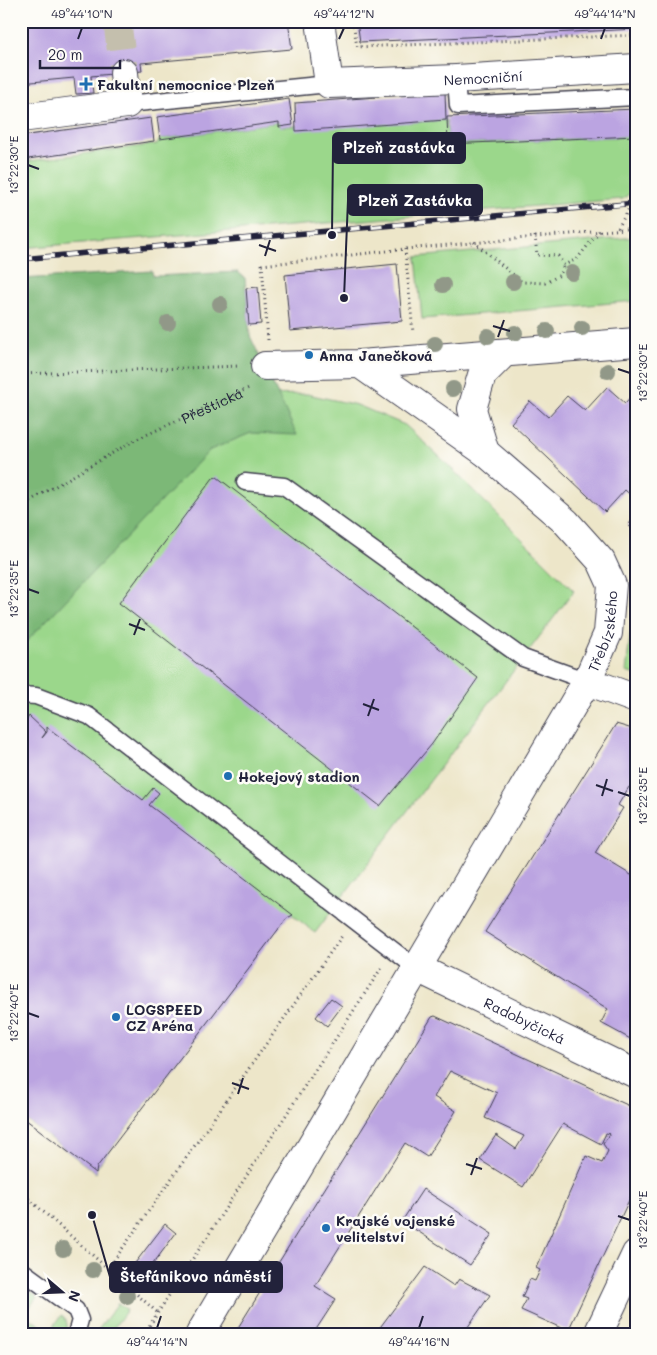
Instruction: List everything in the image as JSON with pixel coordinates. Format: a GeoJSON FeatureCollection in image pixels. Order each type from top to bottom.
{"type":"FeatureCollection","features":[{"type":"Feature","properties":{"kind":"street"},"geometry":{"type":"LineString","coordinates":[[320,21],[329,84]]}},
{"type":"Feature","properties":{"kind":"street","name":"Nemocniční"},"geometry":{"type":"LineString","coordinates":[[329,84],[456,79],[636,68]]}},
{"type":"Feature","properties":{"kind":"street"},"geometry":{"type":"LineString","coordinates":[[21,118],[127,104],[124,73]]}},
{"type":"Feature","properties":{"kind":"street"},"geometry":{"type":"LineString","coordinates":[[265,366],[360,364],[636,342]]}},
{"type":"Feature","properties":{"kind":"street"},"geometry":{"type":"LineString","coordinates":[[485,452],[472,409],[482,375],[504,353]]}},
{"type":"Feature","properties":{"kind":"street","name":"Třebízského"},"geometry":{"type":"LineString","coordinates":[[200,1334],[586,681],[608,633],[612,585],[601,561],[566,522],[485,452],[360,364]]}},
{"type":"Feature","properties":{"kind":"street"},"geometry":{"type":"LineString","coordinates":[[586,681],[636,699]]}},
{"type":"Feature","properties":{"kind":"street","name":"Radobyčická"},"geometry":{"type":"LineString","coordinates":[[416,967],[636,1074]]}},
{"type":"Feature","properties":{"kind":"street"},"geometry":{"type":"LineString","coordinates":[[598,1334],[636,1254]]}},
{"type":"Feature","properties":{"kind":"lane"},"geometry":{"type":"LineString","coordinates":[[456,79],[458,106],[636,97]]}},
{"type":"Feature","properties":{"kind":"lane"},"geometry":{"type":"LineString","coordinates":[[127,104],[329,84]]}},
{"type":"Feature","properties":{"kind":"lane"},"geometry":{"type":"LineString","coordinates":[[245,482],[284,486],[523,658],[586,681]]}},
{"type":"Feature","properties":{"kind":"lane"},"geometry":{"type":"LineString","coordinates":[[21,695],[36,696],[89,716],[416,967]]}},
{"type":"Feature","properties":{"kind":"lane"},"geometry":{"type":"LineString","coordinates":[[21,1270],[76,1310],[80,1320],[76,1334]]}},
{"type":"Feature","properties":{"kind":"path"},"geometry":{"type":"LineString","coordinates":[[353,21],[357,47],[636,34]]}},
{"type":"Feature","properties":{"kind":"path"},"geometry":{"type":"LineString","coordinates":[[618,229],[636,196]]}},
{"type":"Feature","properties":{"kind":"path"},"geometry":{"type":"LineString","coordinates":[[21,374],[265,366],[268,334],[262,265],[474,242],[636,228]]}},
{"type":"Feature","properties":{"kind":"path"},"geometry":{"type":"LineString","coordinates":[[474,242],[522,282],[545,283],[560,275],[564,264],[576,259],[600,230]]}},
{"type":"Feature","properties":{"kind":"path"},"geometry":{"type":"LineString","coordinates":[[535,236],[537,255],[558,256],[564,264]]}},
{"type":"Feature","properties":{"kind":"path"},"geometry":{"type":"LineString","coordinates":[[405,249],[415,359]]}},
{"type":"Feature","properties":{"kind":"path","name":"Přeštická"},"geometry":{"type":"LineString","coordinates":[[21,506],[135,440],[250,387],[265,366]]}},
{"type":"Feature","properties":{"kind":"path"},"geometry":{"type":"LineString","coordinates":[[108,1269],[353,919]]}},
{"type":"Feature","properties":{"kind":"path"},"geometry":{"type":"LineString","coordinates":[[144,1334],[393,950]]}},
{"type":"Feature","properties":{"kind":"path"},"geometry":{"type":"LineString","coordinates":[[21,1192],[158,1312]]}},
{"type":"Feature","properties":{"kind":"path"},"geometry":{"type":"LineString","coordinates":[[21,1208],[28,1198]]}},
{"type":"Feature","properties":{"kind":"green space"},"geometry":{"type":"Polygon","coordinates":[[[446,120],[449,144],[636,136],[636,188],[623,199],[21,248],[21,162],[157,144],[160,139],[279,122],[280,126],[346,126],[446,120]]]}},
{"type":"Feature","properties":{"kind":"green space"},"geometry":{"type":"Polygon","coordinates":[[[636,237],[636,301],[422,319],[416,257],[636,237]]]}},
{"type":"Feature","properties":{"kind":"green space"},"geometry":{"type":"Polygon","coordinates":[[[152,271],[153,276],[238,272],[245,278],[250,336],[297,435],[251,433],[210,450],[21,647],[21,279],[152,271]]]}},
{"type":"Feature","properties":{"kind":"green space","name":"Hokejový stadion"},"geometry":{"type":"Polygon","coordinates":[[[307,394],[357,405],[405,425],[441,458],[574,591],[315,933],[293,915],[286,918],[97,1167],[96,1173],[21,1116],[21,524],[262,395],[307,394]]]}},
{"type":"Feature","properties":{"kind":"green space"},"geometry":{"type":"Polygon","coordinates":[[[636,581],[636,675],[626,672],[636,581]]]}},
{"type":"Feature","properties":{"kind":"green space"},"geometry":{"type":"Polygon","coordinates":[[[30,1292],[37,1297],[25,1314],[49,1332],[62,1315],[67,1324],[65,1334],[38,1334],[21,1321],[21,1303],[30,1292]]]}},
{"type":"Feature","properties":{"kind":"green space"},"geometry":{"type":"Polygon","coordinates":[[[118,1303],[127,1310],[109,1334],[95,1334],[118,1303]]]}},
{"type":"Feature","properties":{"kind":"building"},"geometry":{"type":"Polygon","coordinates":[[[21,21],[288,21],[292,49],[141,63],[142,71],[91,76],[93,93],[76,94],[74,78],[21,83],[21,21]]]}},
{"type":"Feature","properties":{"kind":"building"},"geometry":{"type":"Polygon","coordinates":[[[357,21],[636,21],[636,29],[360,42],[357,21]]]}},
{"type":"Feature","properties":{"kind":"building"},"geometry":{"type":"Polygon","coordinates":[[[445,92],[446,120],[296,131],[295,103],[445,92]]]}},
{"type":"Feature","properties":{"kind":"building"},"geometry":{"type":"Polygon","coordinates":[[[289,99],[293,125],[279,127],[279,122],[160,139],[157,117],[289,99]]]}},
{"type":"Feature","properties":{"kind":"building"},"geometry":{"type":"Polygon","coordinates":[[[636,109],[636,136],[448,144],[447,117],[636,109]]]}},
{"type":"Feature","properties":{"kind":"building"},"geometry":{"type":"Polygon","coordinates":[[[151,118],[154,141],[21,160],[21,136],[151,118]]]}},
{"type":"Feature","properties":{"kind":"building"},"geometry":{"type":"Polygon","coordinates":[[[397,264],[402,321],[290,331],[285,275],[397,264]]]}},
{"type":"Feature","properties":{"kind":"building"},"geometry":{"type":"Polygon","coordinates":[[[258,287],[261,324],[249,325],[246,288],[258,287]]]}},
{"type":"Feature","properties":{"kind":"building"},"geometry":{"type":"Polygon","coordinates":[[[607,387],[625,403],[636,391],[636,500],[625,490],[605,512],[511,423],[530,401],[548,417],[567,396],[585,411],[607,387]]]}},
{"type":"Feature","properties":{"kind":"building"},"geometry":{"type":"Polygon","coordinates":[[[217,477],[478,678],[432,744],[380,806],[119,603],[213,478],[217,477]]]}},
{"type":"Feature","properties":{"kind":"building"},"geometry":{"type":"Polygon","coordinates":[[[636,516],[636,532],[628,525],[636,516]]]}},
{"type":"Feature","properties":{"kind":"building","name":"LOGSPEED CZ Aréna"},"geometry":{"type":"Polygon","coordinates":[[[29,716],[46,732],[42,738],[47,732],[47,727],[143,800],[153,788],[159,793],[149,805],[293,915],[287,918],[97,1167],[96,1173],[21,1116],[21,717],[26,721],[29,716]]]}},
{"type":"Feature","properties":{"kind":"building"},"geometry":{"type":"Polygon","coordinates":[[[616,724],[636,730],[636,786],[629,787],[618,805],[623,808],[595,853],[636,878],[636,1042],[601,1023],[608,1009],[485,932],[616,724]]]}},
{"type":"Feature","properties":{"kind":"building"},"geometry":{"type":"Polygon","coordinates":[[[331,998],[342,1006],[327,1026],[316,1017],[331,998]]]}},
{"type":"Feature","properties":{"kind":"building"},"geometry":{"type":"Polygon","coordinates":[[[435,1016],[636,1109],[636,1185],[568,1331],[521,1310],[527,1299],[522,1297],[530,1279],[535,1281],[540,1270],[536,1268],[586,1156],[602,1163],[608,1151],[603,1144],[610,1134],[606,1133],[601,1144],[563,1124],[523,1187],[480,1160],[496,1135],[516,1149],[524,1136],[485,1118],[497,1093],[450,1071],[434,1097],[456,1111],[427,1157],[405,1143],[315,1286],[336,1299],[315,1331],[319,1334],[234,1334],[432,1017],[435,1016]]]}},
{"type":"Feature","properties":{"kind":"building"},"geometry":{"type":"Polygon","coordinates":[[[423,1189],[492,1234],[470,1265],[402,1221],[423,1189]]]}},
{"type":"Feature","properties":{"kind":"building"},"geometry":{"type":"Polygon","coordinates":[[[165,1224],[176,1233],[141,1280],[129,1271],[165,1224]]]}},
{"type":"Feature","properties":{"kind":"building"},"geometry":{"type":"Polygon","coordinates":[[[425,1267],[454,1286],[459,1279],[490,1295],[463,1334],[375,1334],[425,1267]]]}},
{"type":"Feature","properties":{"kind":"tunnel"},"geometry":{"type":"LineString","coordinates":[[117,21],[124,73]]}},
{"type":"Feature","properties":{"kind":"railway"},"geometry":{"type":"LineString","coordinates":[[21,259],[636,203]]}},
{"type":"Feature","properties":{"kind":"place","name":"Fakultní nemocnice Plzeň"},"geometry":{"type":"Point","coordinates":[86,84]}},
{"type":"Feature","properties":{"kind":"place","name":"Plzeň zastávka"},"geometry":{"type":"Point","coordinates":[332,235]}},
{"type":"Feature","properties":{"kind":"place","name":"Plzeň Zastávka"},"geometry":{"type":"Point","coordinates":[344,298]}},
{"type":"Feature","properties":{"kind":"place","name":"Anna Janečková"},"geometry":{"type":"Point","coordinates":[309,355]}},
{"type":"Feature","properties":{"kind":"place","name":"Hokejový stadion"},"geometry":{"type":"Point","coordinates":[228,776]}},
{"type":"Feature","properties":{"kind":"place","name":"LOGSPEED CZ Aréna"},"geometry":{"type":"Point","coordinates":[116,1017]}},
{"type":"Feature","properties":{"kind":"place","name":"Štefánikovo náměstí"},"geometry":{"type":"Point","coordinates":[92,1215]}},
{"type":"Feature","properties":{"kind":"place","name":"Krajské vojenské velitelství"},"geometry":{"type":"Point","coordinates":[326,1228]}}]}
